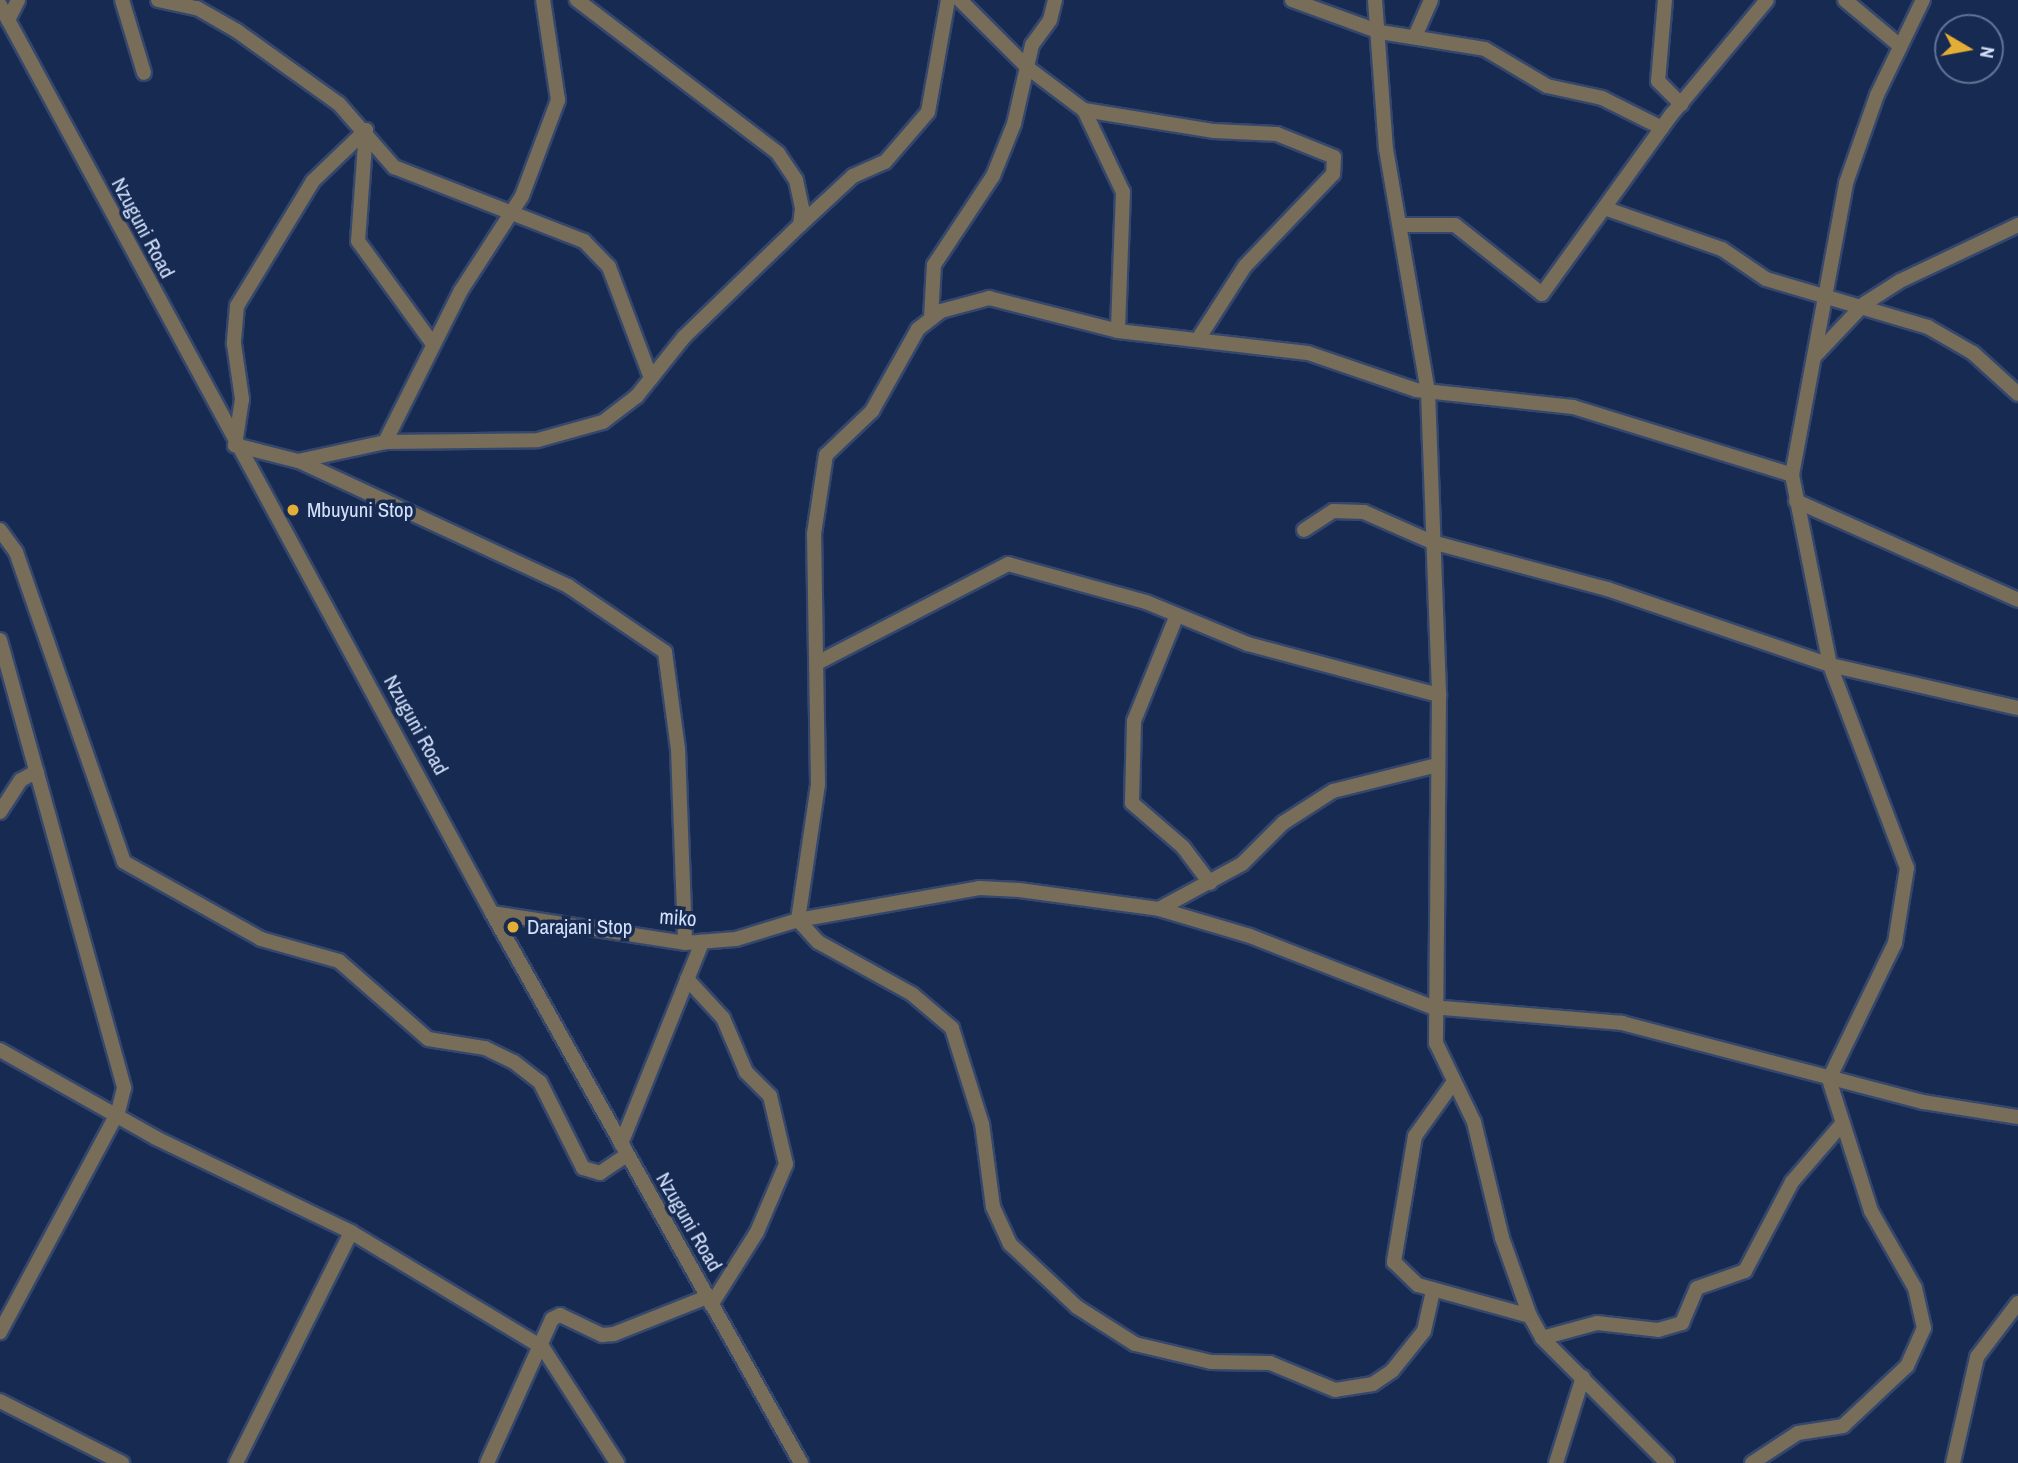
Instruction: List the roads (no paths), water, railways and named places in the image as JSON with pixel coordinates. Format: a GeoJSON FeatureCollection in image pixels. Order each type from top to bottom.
{"type":"FeatureCollection","features":[{"type":"Feature","properties":{"kind":"street"},"geometry":{"type":"LineString","coordinates":[[3,12],[18,0]]}},
{"type":"Feature","properties":{"kind":"street"},"geometry":{"type":"LineString","coordinates":[[122,0],[144,73]]}},
{"type":"Feature","properties":{"kind":"street"},"geometry":{"type":"LineString","coordinates":[[158,0],[213,16],[366,130],[394,167],[511,216],[574,235],[603,257],[651,378]]}},
{"type":"Feature","properties":{"kind":"street"},"geometry":{"type":"LineString","coordinates":[[385,442],[432,343],[511,216],[558,100],[543,0]]}},
{"type":"Feature","properties":{"kind":"street"},"geometry":{"type":"LineString","coordinates":[[577,0],[778,153],[801,195],[800,225]]}},
{"type":"Feature","properties":{"kind":"street"},"geometry":{"type":"LineString","coordinates":[[298,461],[385,442],[564,436],[612,415],[800,225],[853,176],[885,162],[928,112],[948,0]]}},
{"type":"Feature","properties":{"kind":"street"},"geometry":{"type":"LineString","coordinates":[[960,0],[1028,68],[1084,110],[1214,131],[1277,134],[1334,157],[1333,174],[1245,266],[1200,336]]}},
{"type":"Feature","properties":{"kind":"street"},"geometry":{"type":"LineString","coordinates":[[931,318],[934,265],[993,176],[1028,68],[1032,45],[1050,20],[1055,0]]}},
{"type":"Feature","properties":{"kind":"street"},"geometry":{"type":"LineString","coordinates":[[1292,0],[1380,32],[1416,34],[1485,49],[1547,86],[1602,98],[1662,128]]}},
{"type":"Feature","properties":{"kind":"street"},"geometry":{"type":"LineString","coordinates":[[1375,0],[1380,32],[1386,149],[1428,392],[1439,695],[1437,765],[1440,900],[1432,1007],[1436,1043],[1474,1122],[1502,1238],[1530,1316],[1542,1338],[1667,1463]]}},
{"type":"Feature","properties":{"kind":"street"},"geometry":{"type":"LineString","coordinates":[[1416,34],[1431,0]]}},
{"type":"Feature","properties":{"kind":"street"},"geometry":{"type":"LineString","coordinates":[[1665,0],[1658,81],[1681,104]]}},
{"type":"Feature","properties":{"kind":"street"},"geometry":{"type":"LineString","coordinates":[[1401,225],[1455,225],[1539,294],[1662,128],[1767,0]]}},
{"type":"Feature","properties":{"kind":"street"},"geometry":{"type":"LineString","coordinates":[[1845,0],[1900,46]]}},
{"type":"Feature","properties":{"kind":"street"},"geometry":{"type":"LineString","coordinates":[[1752,1463],[1798,1433],[1843,1426],[1919,1346],[1923,1311],[1915,1288],[1871,1211],[1841,1125],[1829,1079],[1895,943],[1908,884],[1899,833],[1830,664],[1792,475],[1852,160],[1900,46],[1923,0]]}},
{"type":"Feature","properties":{"kind":"street","name":"Nzuguni Road"},"geometry":{"type":"LineString","coordinates":[[3,12],[235,445],[492,913],[801,1463]]}},
{"type":"Feature","properties":{"kind":"street"},"geometry":{"type":"LineString","coordinates":[[1084,110],[1123,192],[1118,331]]}},
{"type":"Feature","properties":{"kind":"street"},"geometry":{"type":"LineString","coordinates":[[366,130],[358,240],[432,343]]}},
{"type":"Feature","properties":{"kind":"street"},"geometry":{"type":"LineString","coordinates":[[366,130],[317,175],[237,306],[234,344],[242,399],[235,445],[298,461],[568,586],[665,652],[678,749],[685,943]]}},
{"type":"Feature","properties":{"kind":"street"},"geometry":{"type":"LineString","coordinates":[[1604,208],[1722,250],[1766,279],[1824,296],[1864,304],[1960,344],[2018,394]]}},
{"type":"Feature","properties":{"kind":"street"},"geometry":{"type":"LineString","coordinates":[[1815,356],[1864,304],[1927,264],[2018,225]]}},
{"type":"Feature","properties":{"kind":"street"},"geometry":{"type":"LineString","coordinates":[[1433,1291],[1419,1342],[1392,1371],[1355,1388],[1321,1388],[1265,1362],[1183,1357],[1117,1336],[1051,1284],[1000,1229],[975,1097],[952,1028],[912,995],[818,942],[798,920],[818,784],[819,662],[814,534],[826,454],[872,411],[899,358],[931,318],[968,299],[989,298],[1118,331],[1200,336],[1308,353],[1428,392],[1573,407],[1792,475]]}},
{"type":"Feature","properties":{"kind":"street"},"geometry":{"type":"LineString","coordinates":[[1797,501],[2011,598],[2018,610]]}},
{"type":"Feature","properties":{"kind":"street"},"geometry":{"type":"LineString","coordinates":[[1304,530],[1342,509],[1382,518],[1432,542],[1607,589],[1830,664],[2018,708]]}},
{"type":"Feature","properties":{"kind":"street"},"geometry":{"type":"LineString","coordinates":[[0,530],[16,552],[124,862],[261,939],[339,961],[394,1002],[428,1039],[485,1048],[514,1062],[540,1082],[583,1168],[600,1173],[624,1150],[702,942]]}},
{"type":"Feature","properties":{"kind":"street"},"geometry":{"type":"LineString","coordinates":[[819,662],[998,565],[1023,565],[1177,615],[1248,644],[1439,695]]}},
{"type":"Feature","properties":{"kind":"street"},"geometry":{"type":"LineString","coordinates":[[1177,615],[1132,732],[1132,803],[1183,847],[1210,883]]}},
{"type":"Feature","properties":{"kind":"street"},"geometry":{"type":"LineString","coordinates":[[0,640],[122,1078],[118,1112],[0,1332]]}},
{"type":"Feature","properties":{"kind":"street"},"geometry":{"type":"LineString","coordinates":[[1159,909],[1210,883],[1333,791],[1437,765]]}},
{"type":"Feature","properties":{"kind":"street"},"geometry":{"type":"LineString","coordinates":[[0,812],[21,780],[37,771]]}},
{"type":"Feature","properties":{"kind":"street","name":"miko"},"geometry":{"type":"LineString","coordinates":[[492,913],[685,943],[736,939],[763,933],[798,920],[979,888],[1159,909],[1250,936],[1432,1007],[1622,1023],[1745,1051],[1829,1079],[2018,1117]]}},
{"type":"Feature","properties":{"kind":"street"},"geometry":{"type":"LineString","coordinates":[[488,1463],[543,1348],[547,1328],[560,1315],[602,1335],[614,1334],[709,1301],[757,1232],[786,1164],[770,1096],[746,1072],[723,1018],[687,979]]}},
{"type":"Feature","properties":{"kind":"street"},"geometry":{"type":"LineString","coordinates":[[0,1050],[118,1112],[156,1138],[351,1232],[543,1348],[617,1463]]}},
{"type":"Feature","properties":{"kind":"street"},"geometry":{"type":"LineString","coordinates":[[1453,1083],[1415,1136],[1393,1254],[1406,1279],[1433,1291],[1530,1316]]}},
{"type":"Feature","properties":{"kind":"street"},"geometry":{"type":"LineString","coordinates":[[1542,1338],[1597,1323],[1658,1330],[1682,1323],[1697,1288],[1745,1271],[1792,1182],[1841,1125]]}},
{"type":"Feature","properties":{"kind":"street"},"geometry":{"type":"LineString","coordinates":[[236,1463],[351,1232]]}},
{"type":"Feature","properties":{"kind":"street"},"geometry":{"type":"LineString","coordinates":[[1953,1463],[1977,1357],[2018,1303]]}},
{"type":"Feature","properties":{"kind":"street"},"geometry":{"type":"LineString","coordinates":[[1556,1463],[1583,1377]]}},
{"type":"Feature","properties":{"kind":"street"},"geometry":{"type":"LineString","coordinates":[[0,1401],[122,1463]]}},
{"type":"Feature","properties":{"kind":"place","name":"Mbuyuni Stop"},"geometry":{"type":"Point","coordinates":[293,510]}},
{"type":"Feature","properties":{"kind":"place","name":"Darajani Stop"},"geometry":{"type":"Point","coordinates":[513,927]}}]}
